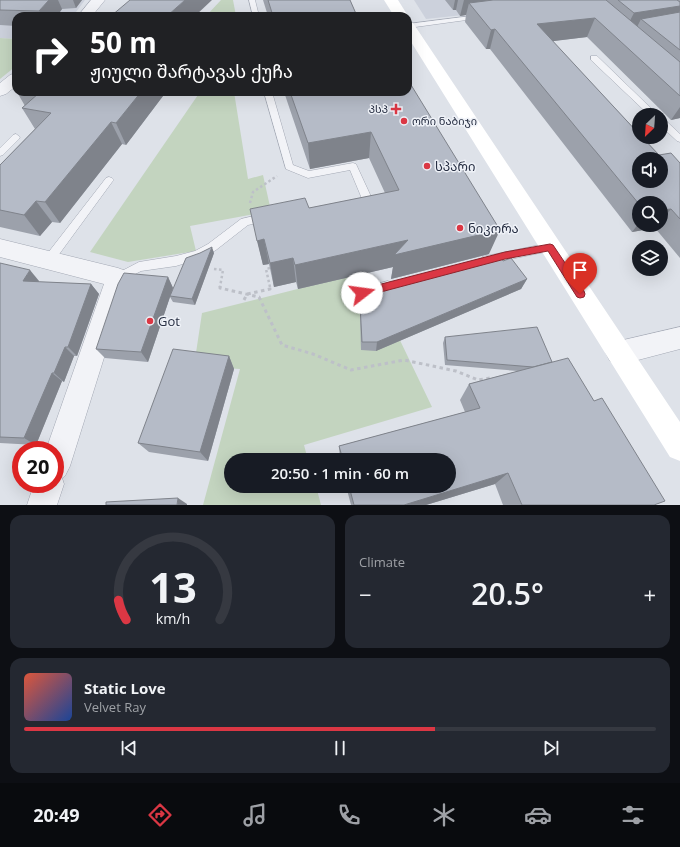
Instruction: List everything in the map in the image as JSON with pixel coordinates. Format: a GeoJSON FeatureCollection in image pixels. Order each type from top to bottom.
{"type":"FeatureCollection","features":[{"type":"Feature","properties":{"kind":"main road"},"geometry":{"type":"LineString","coordinates":[[391,0],[398,12]]}},
{"type":"Feature","properties":{"kind":"main road"},"geometry":{"type":"LineString","coordinates":[[412,35],[680,448]]}},
{"type":"Feature","properties":{"kind":"street"},"geometry":{"type":"LineString","coordinates":[[88,12],[98,0]]}},
{"type":"Feature","properties":{"kind":"street"},"geometry":{"type":"LineString","coordinates":[[0,91],[12,81]]}},
{"type":"Feature","properties":{"kind":"street"},"geometry":{"type":"LineString","coordinates":[[0,248],[118,278],[63,441]]}},
{"type":"Feature","properties":{"kind":"street"},"geometry":{"type":"LineString","coordinates":[[619,353],[680,338]]}},
{"type":"Feature","properties":{"kind":"street"},"geometry":{"type":"LineString","coordinates":[[42,505],[46,493]]}},
{"type":"Feature","properties":{"kind":"lane"},"geometry":{"type":"LineString","coordinates":[[252,0],[255,12]]}},
{"type":"Feature","properties":{"kind":"lane"},"geometry":{"type":"LineString","coordinates":[[412,29],[488,16]]}},
{"type":"Feature","properties":{"kind":"lane"},"geometry":{"type":"LineString","coordinates":[[594,58],[647,108]]}},
{"type":"Feature","properties":{"kind":"lane"},"geometry":{"type":"LineString","coordinates":[[269,96],[289,168],[308,175],[353,166],[369,203]]}},
{"type":"Feature","properties":{"kind":"lane"},"geometry":{"type":"LineString","coordinates":[[668,128],[680,139]]}},
{"type":"Feature","properties":{"kind":"lane"},"geometry":{"type":"LineString","coordinates":[[0,153],[16,137]]}},
{"type":"Feature","properties":{"kind":"lane"},"geometry":{"type":"LineString","coordinates":[[48,261],[109,180]]}},
{"type":"Feature","properties":{"kind":"lane"},"geometry":{"type":"LineString","coordinates":[[118,278],[139,267],[176,261],[198,254],[212,247],[245,222],[279,214]]}},
{"type":"Feature","properties":{"kind":"lane"},"geometry":{"type":"LineString","coordinates":[[475,263],[550,247]]}},
{"type":"Feature","properties":{"kind":"lane"},"geometry":{"type":"LineString","coordinates":[[362,293],[400,283]]}},
{"type":"Feature","properties":{"kind":"path"},"geometry":{"type":"LineString","coordinates":[[245,222],[253,192],[289,168]]}},
{"type":"Feature","properties":{"kind":"path"},"geometry":{"type":"LineString","coordinates":[[176,261],[223,270],[220,288],[259,297],[282,345],[313,354],[351,370],[404,360],[456,371],[478,380],[494,378]]}},
{"type":"Feature","properties":{"kind":"path"},"geometry":{"type":"LineString","coordinates":[[247,294],[270,289],[266,269],[270,268]]}},
{"type":"Feature","properties":{"kind":"path"},"geometry":{"type":"LineString","coordinates":[[244,300],[247,294]]}},
{"type":"Feature","properties":{"kind":"shaded area"},"geometry":{"type":"Polygon","coordinates":[[[0,0],[85,0],[76,12],[12,12],[12,39],[0,38],[0,0]]]}},
{"type":"Feature","properties":{"kind":"shaded area"},"geometry":{"type":"Polygon","coordinates":[[[414,0],[561,0],[565,4],[426,19],[414,0]]]}},
{"type":"Feature","properties":{"kind":"green space"},"geometry":{"type":"Polygon","coordinates":[[[221,0],[233,0],[235,12],[210,12],[221,0]]]}},
{"type":"Feature","properties":{"kind":"green space"},"geometry":{"type":"Polygon","coordinates":[[[134,3],[195,12],[124,12],[134,3]]]}},
{"type":"Feature","properties":{"kind":"green space"},"geometry":{"type":"Polygon","coordinates":[[[0,38],[12,39],[12,69],[0,79],[0,38]]]}},
{"type":"Feature","properties":{"kind":"green space"},"geometry":{"type":"Polygon","coordinates":[[[197,96],[235,96],[248,179],[263,175],[271,211],[190,226],[196,251],[128,262],[90,252],[197,96]]]}},
{"type":"Feature","properties":{"kind":"green space"},"geometry":{"type":"Polygon","coordinates":[[[349,276],[373,336],[396,332],[432,407],[304,445],[306,453],[224,453],[224,493],[318,493],[321,505],[203,505],[240,369],[194,366],[202,313],[349,276]]]}},
{"type":"Feature","properties":{"kind":"building"},"geometry":{"type":"Polygon","coordinates":[[[0,0],[49,0],[39,11],[0,10],[0,0]]]}},
{"type":"Feature","properties":{"kind":"building"},"geometry":{"type":"Polygon","coordinates":[[[130,0],[185,0],[172,12],[116,12],[130,0]]]}},
{"type":"Feature","properties":{"kind":"building"},"geometry":{"type":"Polygon","coordinates":[[[268,0],[350,0],[355,12],[272,12],[268,0]]]}},
{"type":"Feature","properties":{"kind":"building"},"geometry":{"type":"Polygon","coordinates":[[[493,0],[606,0],[680,62],[680,96],[595,18],[537,24],[632,126],[632,144],[649,144],[656,152],[632,152],[632,188],[668,188],[668,154],[671,153],[680,163],[680,219],[671,209],[668,209],[668,196],[632,196],[495,29],[491,30],[469,3],[493,0]]]}},
{"type":"Feature","properties":{"kind":"building"},"geometry":{"type":"Polygon","coordinates":[[[618,0],[677,0],[680,2],[680,6],[634,13],[618,0]]]}},
{"type":"Feature","properties":{"kind":"building"},"geometry":{"type":"Polygon","coordinates":[[[680,12],[680,50],[641,19],[680,12]]]}},
{"type":"Feature","properties":{"kind":"building"},"geometry":{"type":"Polygon","coordinates":[[[412,87],[500,230],[394,255],[408,240],[295,265],[293,258],[270,263],[264,239],[257,241],[250,209],[305,198],[309,208],[399,190],[371,132],[308,143],[291,96],[412,96],[412,87]]]}},
{"type":"Feature","properties":{"kind":"building"},"geometry":{"type":"Polygon","coordinates":[[[36,96],[138,96],[116,123],[111,122],[45,202],[36,201],[24,215],[0,210],[0,165],[51,113],[22,108],[36,96]]]}},
{"type":"Feature","properties":{"kind":"building"},"geometry":{"type":"Polygon","coordinates":[[[212,247],[192,299],[170,296],[186,258],[212,247]]]}},
{"type":"Feature","properties":{"kind":"building"},"geometry":{"type":"Polygon","coordinates":[[[499,254],[503,261],[511,258],[527,279],[377,342],[362,342],[360,304],[377,286],[499,254]]]}},
{"type":"Feature","properties":{"kind":"building"},"geometry":{"type":"Polygon","coordinates":[[[0,263],[30,270],[23,281],[91,284],[68,347],[65,347],[54,373],[52,373],[24,438],[0,437],[0,263]]]}},
{"type":"Feature","properties":{"kind":"building"},"geometry":{"type":"Polygon","coordinates":[[[124,273],[168,277],[141,352],[96,349],[118,284],[124,273]]]}},
{"type":"Feature","properties":{"kind":"building"},"geometry":{"type":"Polygon","coordinates":[[[537,327],[552,362],[533,367],[447,360],[445,337],[537,327]]]}},
{"type":"Feature","properties":{"kind":"building"},"geometry":{"type":"Polygon","coordinates":[[[173,349],[229,356],[200,452],[138,443],[173,349]]]}},
{"type":"Feature","properties":{"kind":"building"},"geometry":{"type":"Polygon","coordinates":[[[568,358],[594,401],[602,398],[665,501],[654,505],[522,505],[508,473],[456,489],[456,453],[341,453],[339,446],[480,408],[469,384],[568,358]]]}},
{"type":"Feature","properties":{"kind":"building"},"geometry":{"type":"Polygon","coordinates":[[[351,493],[443,493],[404,505],[354,505],[351,493]]]}},
{"type":"Feature","properties":{"kind":"building"},"geometry":{"type":"Polygon","coordinates":[[[178,498],[177,505],[106,505],[106,502],[178,498]]]}},
{"type":"Feature","properties":{"kind":"place","name":"პსპ"},"geometry":{"type":"Point","coordinates":[396,109]}},
{"type":"Feature","properties":{"kind":"place","name":"ორი ნაბიჯი"},"geometry":{"type":"Point","coordinates":[404,121]}},
{"type":"Feature","properties":{"kind":"place","name":"სპარი"},"geometry":{"type":"Point","coordinates":[427,166]}},
{"type":"Feature","properties":{"kind":"place","name":"ნიკორა"},"geometry":{"type":"Point","coordinates":[460,228]}},
{"type":"Feature","properties":{"kind":"place","name":"Got"},"geometry":{"type":"Point","coordinates":[150,321]}},
{"type":"Feature","properties":{"kind":"route"},"geometry":{"type":"LineString","coordinates":[[362,293],[505,256],[550,247],[580,294]]}}]}
